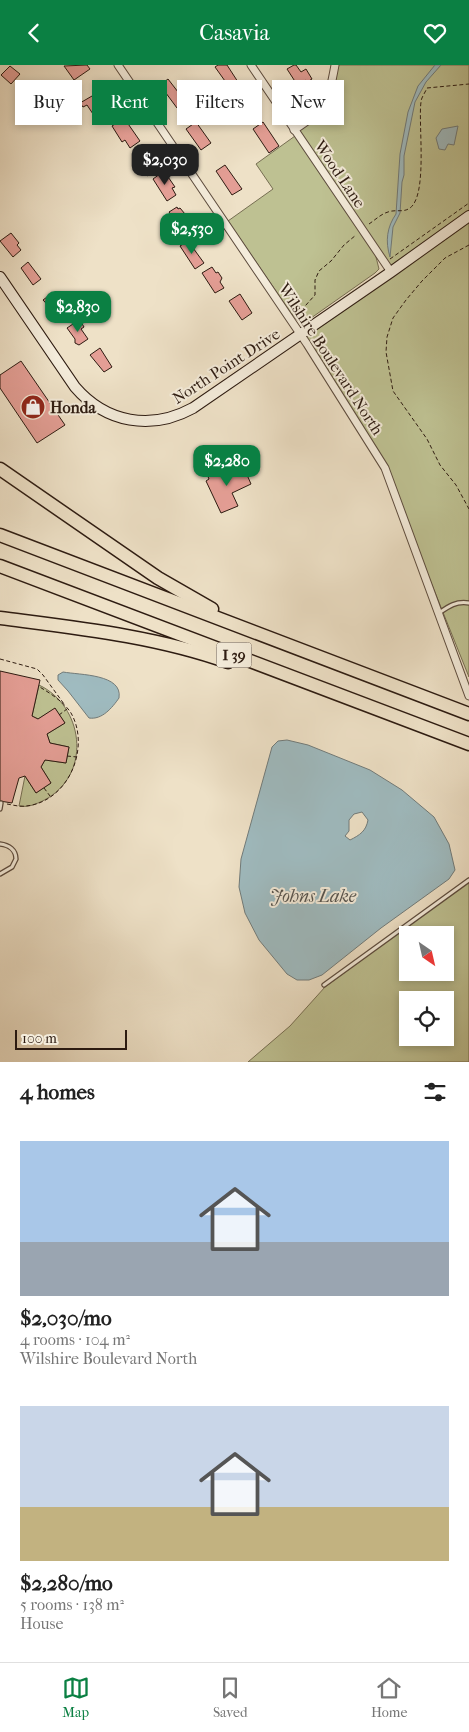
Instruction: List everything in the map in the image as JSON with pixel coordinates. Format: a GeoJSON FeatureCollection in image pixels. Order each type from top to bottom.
{"type":"FeatureCollection","features":[{"type":"Feature","properties":{"kind":"highway"},"geometry":{"type":"LineString","coordinates":[[0,469],[150,574],[220,613],[229,623]]}},
{"type":"Feature","properties":{"kind":"highway","name":"I 39"},"geometry":{"type":"LineString","coordinates":[[0,535],[469,714]]}},
{"type":"Feature","properties":{"kind":"highway","name":"I 39"},"geometry":{"type":"LineString","coordinates":[[0,566],[469,744]]}},
{"type":"Feature","properties":{"kind":"highway"},"geometry":{"type":"LineString","coordinates":[[0,618],[83,629],[163,643],[214,657],[326,698],[341,697]]}},
{"type":"Feature","properties":{"kind":"street","name":"Wilshire Boulevard North"},"geometry":{"type":"LineString","coordinates":[[118,65],[301,335],[385,468],[469,696]]}},
{"type":"Feature","properties":{"kind":"street","name":"Wood Lane"},"geometry":{"type":"LineString","coordinates":[[251,65],[391,272]]}},
{"type":"Feature","properties":{"kind":"street"},"geometry":{"type":"LineString","coordinates":[[294,130],[313,117],[325,103],[331,87],[335,65]]}},
{"type":"Feature","properties":{"kind":"street","name":"North Point Drive"},"geometry":{"type":"LineString","coordinates":[[0,277],[75,387],[84,397],[95,406],[124,419],[142,422],[160,421],[178,416],[193,408],[469,217]]}},
{"type":"Feature","properties":{"kind":"lane"},"geometry":{"type":"LineString","coordinates":[[438,613],[453,603],[469,603]]}},
{"type":"Feature","properties":{"kind":"lane"},"geometry":{"type":"LineString","coordinates":[[0,809],[2,803]]}},
{"type":"Feature","properties":{"kind":"lane"},"geometry":{"type":"LineString","coordinates":[[0,844],[12,848],[16,859],[12,867],[0,874]]}},
{"type":"Feature","properties":{"kind":"lane"},"geometry":{"type":"LineString","coordinates":[[324,985],[469,880]]}},
{"type":"Feature","properties":{"kind":"path"},"geometry":{"type":"LineString","coordinates":[[366,226],[386,213],[402,211],[413,204],[420,181],[422,145],[421,102],[427,88],[469,84]]}},
{"type":"Feature","properties":{"kind":"path"},"geometry":{"type":"LineString","coordinates":[[385,263],[469,203]]}},
{"type":"Feature","properties":{"kind":"path"},"geometry":{"type":"LineString","coordinates":[[294,318],[315,295],[315,280],[319,271],[357,234]]}},
{"type":"Feature","properties":{"kind":"path"},"geometry":{"type":"LineString","coordinates":[[469,245],[445,258],[406,300],[393,318],[387,337],[386,352],[393,391],[426,439],[440,465],[456,485],[469,509]]}},
{"type":"Feature","properties":{"kind":"path"},"geometry":{"type":"LineString","coordinates":[[0,659],[39,671],[68,709],[77,728],[77,757],[65,782],[50,797],[28,806],[2,803]]}},
{"type":"Feature","properties":{"kind":"path"},"geometry":{"type":"LineString","coordinates":[[38,686],[68,709]]}},
{"type":"Feature","properties":{"kind":"path"},"geometry":{"type":"LineString","coordinates":[[59,715],[68,709]]}},
{"type":"Feature","properties":{"kind":"path"},"geometry":{"type":"LineString","coordinates":[[67,756],[77,757]]}},
{"type":"Feature","properties":{"kind":"path"},"geometry":{"type":"LineString","coordinates":[[44,788],[50,797]]}},
{"type":"Feature","properties":{"kind":"green space"},"geometry":{"type":"Polygon","coordinates":[[[335,65],[469,65],[469,677],[385,468],[301,335],[391,272],[294,130],[301,125],[344,125],[344,80],[330,80],[335,65]]]}},
{"type":"Feature","properties":{"kind":"green space"},"geometry":{"type":"Polygon","coordinates":[[[295,136],[375,253],[379,269],[304,323],[298,321],[291,313],[228,221],[273,189],[256,164],[295,136]]]}},
{"type":"Feature","properties":{"kind":"green space"},"geometry":{"type":"Polygon","coordinates":[[[39,685],[54,695],[65,708],[73,723],[76,739],[76,756],[71,772],[62,786],[41,802],[30,806],[19,806],[25,776],[36,793],[51,783],[41,767],[45,760],[66,763],[69,747],[50,743],[47,734],[65,723],[55,709],[38,719],[32,716],[39,685]]]}},
{"type":"Feature","properties":{"kind":"green space"},"geometry":{"type":"Polygon","coordinates":[[[469,881],[469,1062],[248,1062],[290,1026],[325,987],[399,933],[399,981],[454,981],[454,926],[408,926],[469,881]]]}},
{"type":"Feature","properties":{"kind":"water"},"geometry":{"type":"Polygon","coordinates":[[[435,65],[441,65],[426,82],[415,102],[404,156],[400,213],[393,227],[390,257],[388,234],[396,214],[400,154],[408,112],[418,86],[435,65]]]}},
{"type":"Feature","properties":{"kind":"water"},"geometry":{"type":"Polygon","coordinates":[[[458,126],[454,145],[448,144],[445,150],[439,149],[436,138],[442,129],[458,126]]]}},
{"type":"Feature","properties":{"kind":"water"},"geometry":{"type":"Polygon","coordinates":[[[63,672],[89,675],[108,680],[118,690],[119,698],[102,715],[89,718],[58,680],[58,675],[63,672]]]}},
{"type":"Feature","properties":{"kind":"water","name":"Johns Lake"},"geometry":{"type":"Polygon","coordinates":[[[287,740],[308,745],[370,770],[402,790],[434,817],[449,844],[455,870],[449,879],[381,928],[322,975],[309,980],[297,980],[287,974],[259,940],[245,913],[239,887],[241,859],[272,747],[278,741],[287,740]],[[362,812],[354,814],[349,820],[349,831],[345,836],[350,840],[360,834],[366,827],[368,820],[362,812]]]}},
{"type":"Feature","properties":{"kind":"building"},"geometry":{"type":"Polygon","coordinates":[[[87,65],[90,69],[74,80],[64,66],[87,65]]]}},
{"type":"Feature","properties":{"kind":"building"},"geometry":{"type":"Polygon","coordinates":[[[227,65],[237,80],[224,80],[215,67],[227,65]]]}},
{"type":"Feature","properties":{"kind":"building"},"geometry":{"type":"Polygon","coordinates":[[[296,65],[301,72],[306,69],[312,79],[294,80],[287,69],[296,65]]]}},
{"type":"Feature","properties":{"kind":"building"},"geometry":{"type":"Polygon","coordinates":[[[10,66],[20,74],[11,84],[1,75],[10,66]]]}},
{"type":"Feature","properties":{"kind":"building"},"geometry":{"type":"Polygon","coordinates":[[[168,79],[177,91],[177,108],[167,94],[168,79]]]}},
{"type":"Feature","properties":{"kind":"building"},"geometry":{"type":"Polygon","coordinates":[[[92,96],[92,112],[87,105],[83,107],[82,102],[92,96]]]}},
{"type":"Feature","properties":{"kind":"building"},"geometry":{"type":"Polygon","coordinates":[[[262,123],[279,146],[269,153],[253,129],[262,125],[262,123]]]}},
{"type":"Feature","properties":{"kind":"building"},"geometry":{"type":"Polygon","coordinates":[[[129,125],[140,141],[130,148],[125,140],[122,142],[112,126],[129,125]]]}},
{"type":"Feature","properties":{"kind":"building"},"geometry":{"type":"Polygon","coordinates":[[[192,125],[198,125],[211,143],[201,150],[186,129],[192,125]]]}},
{"type":"Feature","properties":{"kind":"building"},"geometry":{"type":"Polygon","coordinates":[[[144,149],[157,169],[147,176],[134,157],[144,149]]]}},
{"type":"Feature","properties":{"kind":"building"},"geometry":{"type":"Polygon","coordinates":[[[225,165],[242,189],[232,195],[216,171],[225,165]]]}},
{"type":"Feature","properties":{"kind":"building"},"geometry":{"type":"Polygon","coordinates":[[[164,171],[175,187],[172,188],[176,195],[167,201],[153,179],[164,171]]]}},
{"type":"Feature","properties":{"kind":"building"},"geometry":{"type":"Polygon","coordinates":[[[177,207],[185,214],[183,216],[192,229],[185,234],[169,212],[177,207]]]}},
{"type":"Feature","properties":{"kind":"building"},"geometry":{"type":"Polygon","coordinates":[[[11,233],[19,243],[17,245],[21,250],[13,257],[0,241],[11,233]]]}},
{"type":"Feature","properties":{"kind":"building"},"geometry":{"type":"Polygon","coordinates":[[[188,241],[204,263],[195,269],[180,246],[188,241]]]}},
{"type":"Feature","properties":{"kind":"building"},"geometry":{"type":"Polygon","coordinates":[[[28,262],[41,279],[33,285],[21,268],[28,262]]]}},
{"type":"Feature","properties":{"kind":"building"},"geometry":{"type":"Polygon","coordinates":[[[212,267],[222,278],[220,282],[224,288],[215,293],[202,273],[212,267]]]}},
{"type":"Feature","properties":{"kind":"building"},"geometry":{"type":"Polygon","coordinates":[[[51,294],[57,301],[61,298],[63,301],[59,304],[64,311],[58,316],[43,300],[51,294]]]}},
{"type":"Feature","properties":{"kind":"building"},"geometry":{"type":"Polygon","coordinates":[[[240,294],[252,313],[242,320],[229,301],[240,294]]]}},
{"type":"Feature","properties":{"kind":"building"},"geometry":{"type":"Polygon","coordinates":[[[76,322],[78,324],[81,322],[84,327],[81,329],[88,339],[79,345],[75,343],[75,339],[67,328],[76,322]]]}},
{"type":"Feature","properties":{"kind":"building"},"geometry":{"type":"Polygon","coordinates":[[[100,348],[112,367],[104,372],[90,355],[100,348]]]}},
{"type":"Feature","properties":{"kind":"building","name":"Honda"},"geometry":{"type":"Polygon","coordinates":[[[21,361],[65,425],[37,443],[0,388],[0,375],[21,361]]]}},
{"type":"Feature","properties":{"kind":"building"},"geometry":{"type":"Polygon","coordinates":[[[216,468],[220,475],[223,473],[225,476],[244,468],[251,484],[232,493],[238,506],[221,513],[206,481],[209,479],[206,472],[216,468]]]}},
{"type":"Feature","properties":{"kind":"building"},"geometry":{"type":"Polygon","coordinates":[[[0,671],[40,680],[32,716],[38,719],[55,708],[65,723],[47,734],[50,743],[69,747],[66,763],[45,760],[41,767],[51,783],[36,793],[25,776],[19,778],[12,803],[0,801],[0,671]]]}},
{"type":"Feature","properties":{"kind":"place","name":"Honda"},"geometry":{"type":"Point","coordinates":[33,407]}}]}
